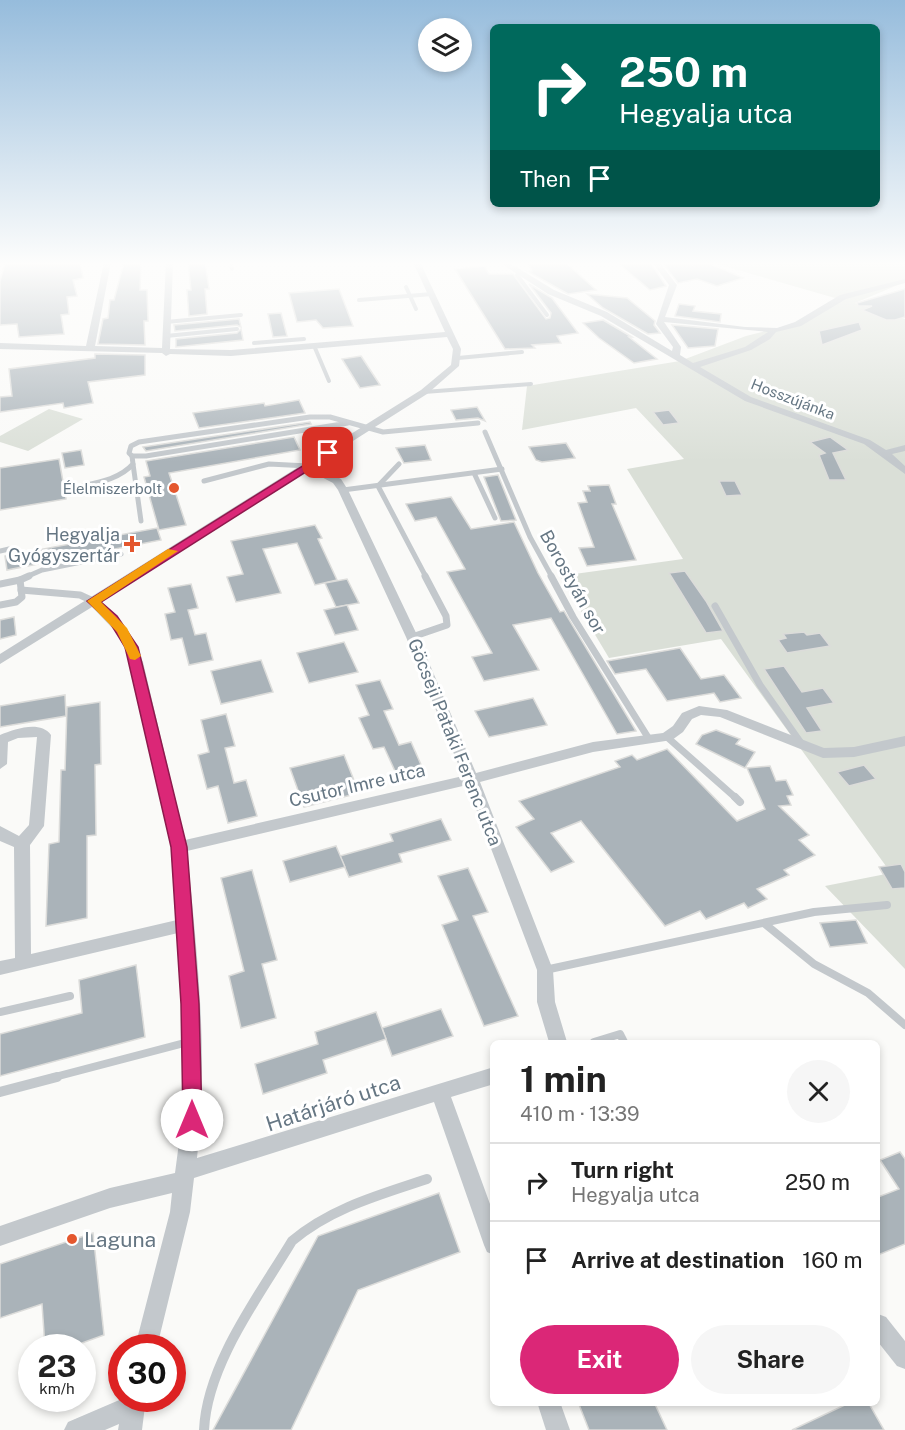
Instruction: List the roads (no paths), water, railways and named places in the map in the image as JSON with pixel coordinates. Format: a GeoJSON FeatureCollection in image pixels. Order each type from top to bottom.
{"type":"FeatureCollection","features":[{"type":"Feature","properties":{"kind":"street"},"geometry":{"type":"LineString","coordinates":[[90,349],[94,329]]}},
{"type":"Feature","properties":{"kind":"street"},"geometry":{"type":"LineString","coordinates":[[166,329],[166,353]]}},
{"type":"Feature","properties":{"kind":"street"},"geometry":{"type":"LineString","coordinates":[[0,660],[424,392],[448,373],[458,357],[448,329]]}},
{"type":"Feature","properties":{"kind":"street","name":"Hosszújánka"},"geometry":{"type":"LineString","coordinates":[[630,329],[756,403],[861,440],[885,453],[905,471]]}},
{"type":"Feature","properties":{"kind":"street"},"geometry":{"type":"LineString","coordinates":[[663,329],[677,347],[676,355]]}},
{"type":"Feature","properties":{"kind":"street"},"geometry":{"type":"LineString","coordinates":[[752,329],[773,331],[781,329]]}},
{"type":"Feature","properties":{"kind":"street"},"geometry":{"type":"LineString","coordinates":[[692,366],[752,346],[773,331]]}},
{"type":"Feature","properties":{"kind":"street"},"geometry":{"type":"LineString","coordinates":[[0,346],[166,353],[315,348],[451,334]]}},
{"type":"Feature","properties":{"kind":"street"},"geometry":{"type":"LineString","coordinates":[[885,453],[905,448]]}},
{"type":"Feature","properties":{"kind":"street","name":"Göcseji Pataki Ferenc utca"},"geometry":{"type":"LineString","coordinates":[[308,466],[337,481],[343,490],[412,637],[472,779],[545,970],[546,1002],[557,1040]]}},
{"type":"Feature","properties":{"kind":"street"},"geometry":{"type":"LineString","coordinates":[[93,601],[113,619],[132,647],[179,847],[186,925],[192,1041],[192,1120],[180,1212],[149,1334]]}},
{"type":"Feature","properties":{"kind":"street"},"geometry":{"type":"LineString","coordinates":[[667,737],[678,729],[687,716],[704,709],[750,724],[805,748],[836,754],[905,741]]}},
{"type":"Feature","properties":{"kind":"street"},"geometry":{"type":"LineString","coordinates":[[0,764],[1,740],[29,731],[39,731],[44,735],[36,826],[22,844],[23,962]]}},
{"type":"Feature","properties":{"kind":"street","name":"Csutor Imre utca"},"geometry":{"type":"LineString","coordinates":[[179,847],[472,779],[593,747],[667,737]]}},
{"type":"Feature","properties":{"kind":"street"},"geometry":{"type":"LineString","coordinates":[[0,832],[1,835],[22,844]]}},
{"type":"Feature","properties":{"kind":"street"},"geometry":{"type":"LineString","coordinates":[[0,968],[186,925]]}},
{"type":"Feature","properties":{"kind":"street","name":"Határjáró utca"},"geometry":{"type":"LineString","coordinates":[[0,1236],[110,1198],[186,1176],[490,1076]]}},
{"type":"Feature","properties":{"kind":"street"},"geometry":{"type":"LineString","coordinates":[[440,1092],[490,1234]]}},
{"type":"Feature","properties":{"kind":"street"},"geometry":{"type":"LineString","coordinates":[[880,1327],[905,1358]]}},
{"type":"Feature","properties":{"kind":"street"},"geometry":{"type":"LineString","coordinates":[[549,1406],[558,1430]]}},
{"type":"Feature","properties":{"kind":"street"},"geometry":{"type":"LineString","coordinates":[[76,1430],[133,1412]]}},
{"type":"Feature","properties":{"kind":"lane"},"geometry":{"type":"LineString","coordinates":[[166,336],[237,329]]}},
{"type":"Feature","properties":{"kind":"lane"},"geometry":{"type":"LineString","coordinates":[[254,343],[304,339]]}},
{"type":"Feature","properties":{"kind":"lane"},"geometry":{"type":"LineString","coordinates":[[288,340],[292,349]]}},
{"type":"Feature","properties":{"kind":"lane"},"geometry":{"type":"LineString","coordinates":[[315,348],[329,381]]}},
{"type":"Feature","properties":{"kind":"lane"},"geometry":{"type":"LineString","coordinates":[[458,357],[522,352]]}},
{"type":"Feature","properties":{"kind":"lane"},"geometry":{"type":"LineString","coordinates":[[424,392],[531,384]]}},
{"type":"Feature","properties":{"kind":"lane"},"geometry":{"type":"LineString","coordinates":[[141,521],[132,456],[129,453],[131,446],[150,441],[310,417],[330,417],[383,432],[478,423]]}},
{"type":"Feature","properties":{"kind":"lane"},"geometry":{"type":"LineString","coordinates":[[132,456],[146,456],[348,423]]}},
{"type":"Feature","properties":{"kind":"lane","name":"Borostyán sor"},"geometry":{"type":"LineString","coordinates":[[485,432],[530,537],[573,617],[649,739]]}},
{"type":"Feature","properties":{"kind":"lane"},"geometry":{"type":"LineString","coordinates":[[204,481],[277,462],[293,461],[308,466]]}},
{"type":"Feature","properties":{"kind":"lane"},"geometry":{"type":"LineString","coordinates":[[72,488],[111,479],[127,471],[133,464]]}},
{"type":"Feature","properties":{"kind":"lane"},"geometry":{"type":"LineString","coordinates":[[378,486],[399,464]]}},
{"type":"Feature","properties":{"kind":"lane"},"geometry":{"type":"LineString","coordinates":[[343,490],[502,469]]}},
{"type":"Feature","properties":{"kind":"lane"},"geometry":{"type":"LineString","coordinates":[[474,473],[495,518]]}},
{"type":"Feature","properties":{"kind":"lane"},"geometry":{"type":"LineString","coordinates":[[378,486],[446,616],[447,625],[412,637]]}},
{"type":"Feature","properties":{"kind":"lane"},"geometry":{"type":"LineString","coordinates":[[0,551],[9,549]]}},
{"type":"Feature","properties":{"kind":"lane"},"geometry":{"type":"LineString","coordinates":[[0,584],[20,580],[42,570],[121,554]]}},
{"type":"Feature","properties":{"kind":"lane"},"geometry":{"type":"LineString","coordinates":[[0,606],[20,600],[20,580]]}},
{"type":"Feature","properties":{"kind":"lane"},"geometry":{"type":"LineString","coordinates":[[21,590],[80,595],[93,601]]}},
{"type":"Feature","properties":{"kind":"lane"},"geometry":{"type":"LineString","coordinates":[[716,606],[760,686],[805,748]]}},
{"type":"Feature","properties":{"kind":"lane"},"geometry":{"type":"LineString","coordinates":[[667,737],[740,802]]}},
{"type":"Feature","properties":{"kind":"lane"},"geometry":{"type":"LineString","coordinates":[[545,970],[814,912],[887,905]]}},
{"type":"Feature","properties":{"kind":"lane"},"geometry":{"type":"LineString","coordinates":[[765,924],[814,964],[868,993],[905,1025]]}},
{"type":"Feature","properties":{"kind":"lane"},"geometry":{"type":"LineString","coordinates":[[0,1012],[70,996]]}},
{"type":"Feature","properties":{"kind":"lane"},"geometry":{"type":"LineString","coordinates":[[600,1040],[620,1034],[623,1040]]}},
{"type":"Feature","properties":{"kind":"lane"},"geometry":{"type":"LineString","coordinates":[[0,1092],[192,1041]]}},
{"type":"Feature","properties":{"kind":"lane"},"geometry":{"type":"LineString","coordinates":[[204,1430],[206,1403],[219,1370],[292,1241],[307,1226],[335,1211],[427,1179]]}},
{"type":"Feature","properties":{"kind":"place","name":"Élelmiszerbolt"},"geometry":{"type":"Point","coordinates":[174,488]}},
{"type":"Feature","properties":{"kind":"place","name":"Hegyalja Gyógyszertár"},"geometry":{"type":"Point","coordinates":[132,544]}},
{"type":"Feature","properties":{"kind":"place","name":"Laguna"},"geometry":{"type":"Point","coordinates":[72,1239]}}]}
